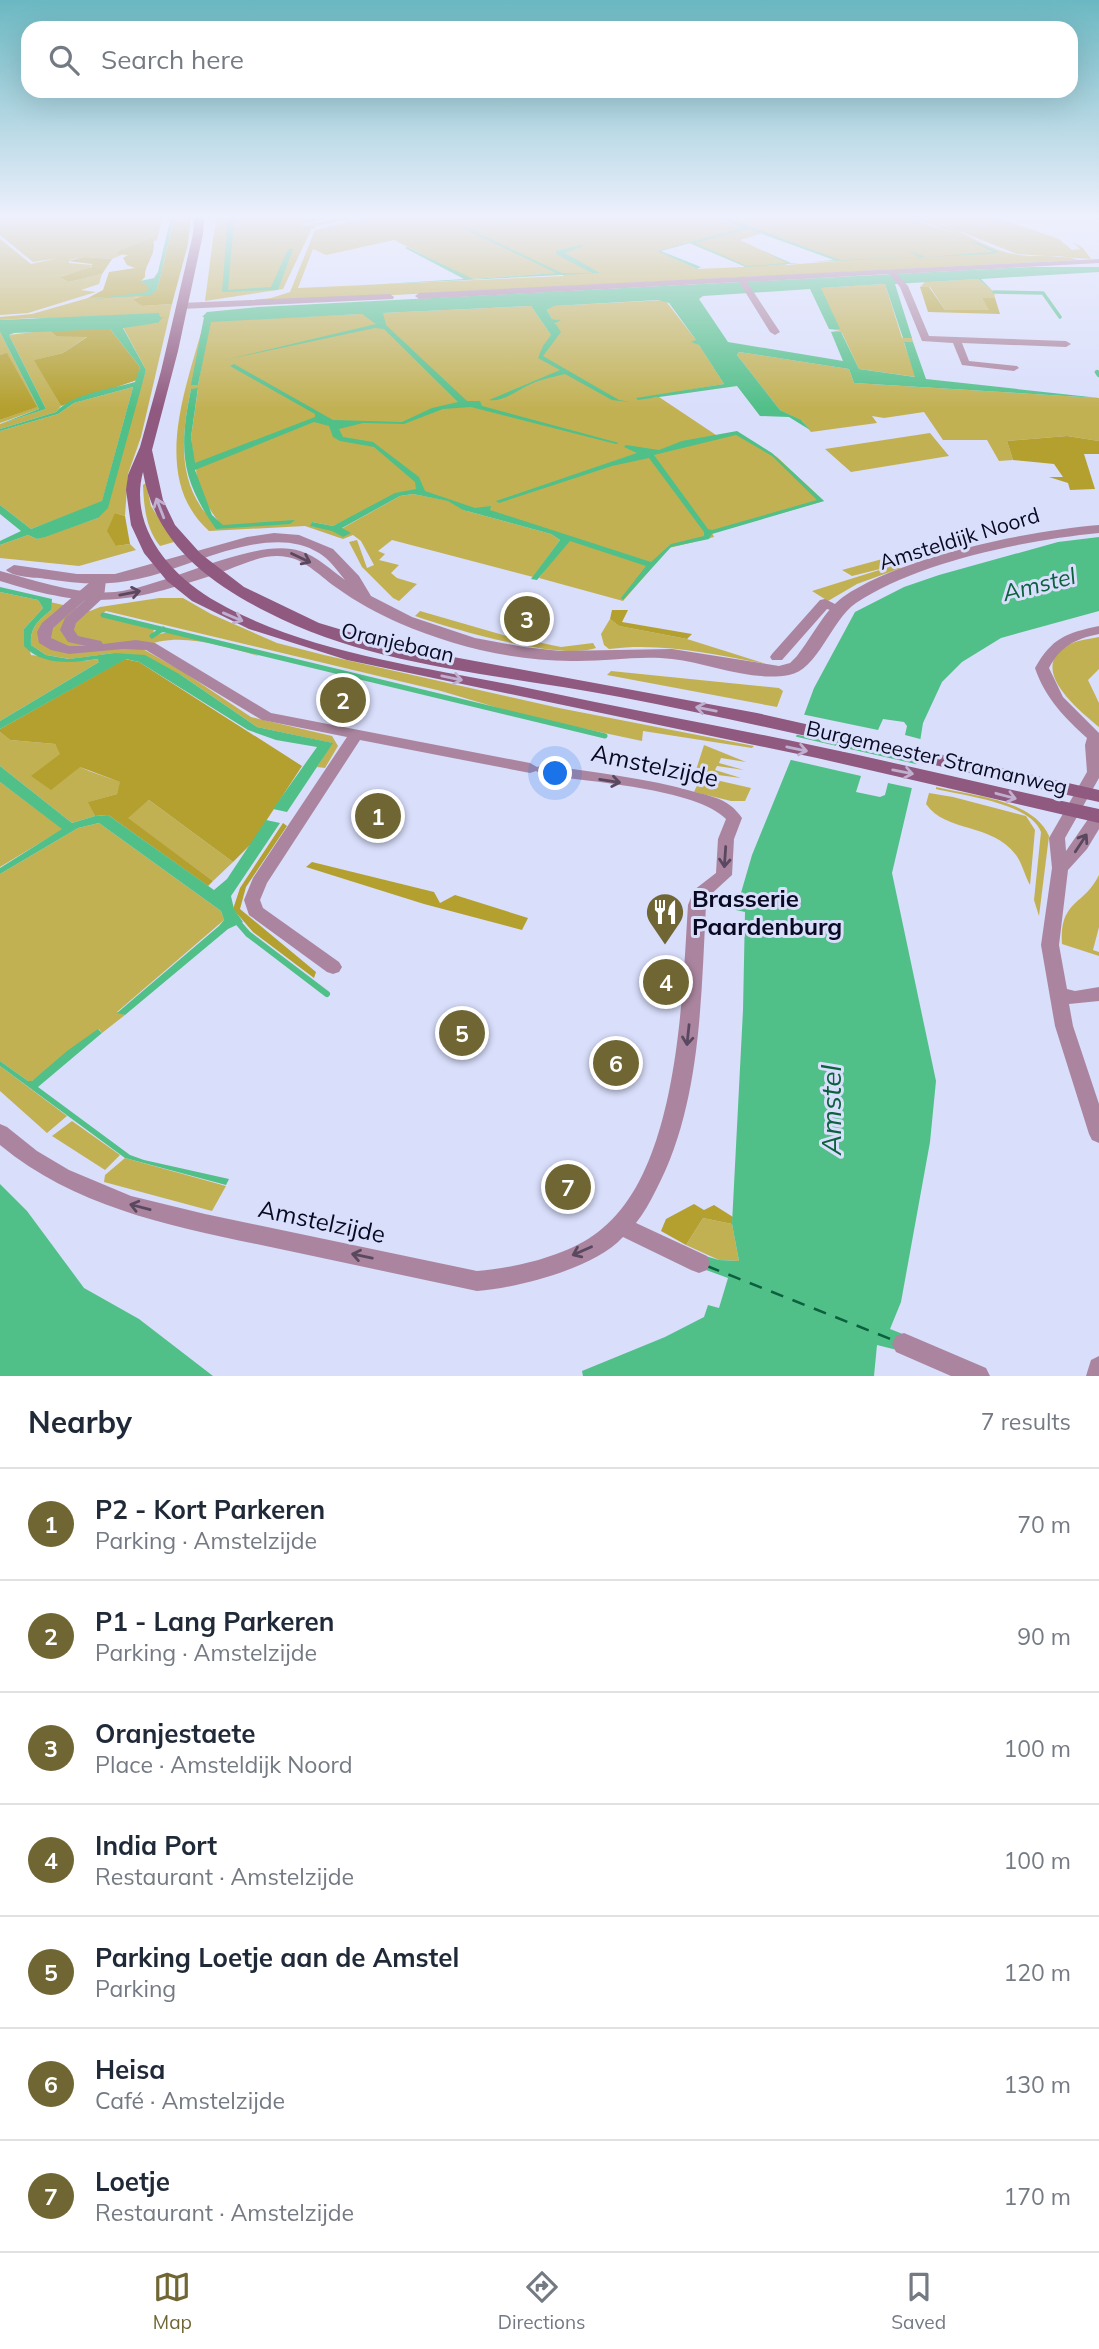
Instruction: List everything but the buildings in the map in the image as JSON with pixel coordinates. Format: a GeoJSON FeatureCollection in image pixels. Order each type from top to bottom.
{"type":"FeatureCollection","features":[{"type":"Feature","properties":{"kind":"main road","name":"Oranjebaan"},"geometry":{"type":"LineString","coordinates":[[187,280],[145,449],[134,477],[135,511],[144,540],[170,574],[221,612],[324,649],[642,719],[766,742]]}},
{"type":"Feature","properties":{"kind":"main road","name":"Oranjebaan"},"geometry":{"type":"LineString","coordinates":[[145,449],[152,486],[162,517],[196,558],[237,590],[278,611],[365,642],[509,674],[774,722]]}},
{"type":"Feature","properties":{"kind":"main road","name":"Burgemeester Stramanweg"},"geometry":{"type":"LineString","coordinates":[[774,722],[944,759],[1083,801],[1099,816]]}},
{"type":"Feature","properties":{"kind":"main road","name":"Burgemeester Stramanweg"},"geometry":{"type":"LineString","coordinates":[[766,742],[940,779],[1083,801]]}},
{"type":"Feature","properties":{"kind":"street"},"geometry":{"type":"LineString","coordinates":[[419,296],[757,280]]}},
{"type":"Feature","properties":{"kind":"street"},"geometry":{"type":"LineString","coordinates":[[899,280],[904,286],[925,339],[1066,344]]}},
{"type":"Feature","properties":{"kind":"street"},"geometry":{"type":"LineString","coordinates":[[742,281],[753,294],[775,332]]}},
{"type":"Feature","properties":{"kind":"street"},"geometry":{"type":"LineString","coordinates":[[181,306],[390,297]]}},
{"type":"Feature","properties":{"kind":"street"},"geometry":{"type":"LineString","coordinates":[[957,341],[965,363],[1014,368]]}},
{"type":"Feature","properties":{"kind":"street","name":"Amsteldijk Noord"},"geometry":{"type":"LineString","coordinates":[[170,574],[212,570],[260,554],[294,553],[369,600],[415,624],[500,648],[558,656],[652,653],[780,672],[794,669],[800,664],[839,609],[878,586],[945,562],[1049,534],[1099,529]]}},
{"type":"Feature","properties":{"kind":"street","name":"Amsteldijk Noord"},"geometry":{"type":"LineString","coordinates":[[170,574],[196,558],[260,540],[290,539],[309,543],[328,553],[369,600]]}},
{"type":"Feature","properties":{"kind":"street"},"geometry":{"type":"LineString","coordinates":[[0,569],[100,580],[170,574]]}},
{"type":"Feature","properties":{"kind":"street"},"geometry":{"type":"LineString","coordinates":[[0,576],[90,596],[139,592],[170,574]]}},
{"type":"Feature","properties":{"kind":"street"},"geometry":{"type":"LineString","coordinates":[[100,580],[70,621],[67,630],[69,635],[80,642],[108,645]]}},
{"type":"Feature","properties":{"kind":"street"},"geometry":{"type":"LineString","coordinates":[[90,596],[47,626],[44,640],[65,650],[79,651],[108,645]]}},
{"type":"Feature","properties":{"kind":"street","name":"Amsteldijk Noord"},"geometry":{"type":"LineString","coordinates":[[777,657],[825,603],[839,609]]}},
{"type":"Feature","properties":{"kind":"street"},"geometry":{"type":"LineString","coordinates":[[1099,630],[1083,633],[1053,646],[1042,668],[1046,684],[1059,704],[1097,739],[1092,746],[1095,772],[1083,801],[1057,838],[1060,868],[1050,945],[1065,1026],[1099,1134]]}},
{"type":"Feature","properties":{"kind":"street","name":"Amstelzijde"},"geometry":{"type":"LineString","coordinates":[[7,1140],[46,1168],[107,1198],[185,1219],[477,1281],[505,1279],[568,1258],[606,1240],[621,1226],[647,1187],[665,1142],[684,1070],[697,905],[700,894],[724,875],[726,839],[734,818],[725,807],[698,796],[536,769],[259,715],[150,646],[129,643],[108,645]]}},
{"type":"Feature","properties":{"kind":"street"},"geometry":{"type":"LineString","coordinates":[[333,967],[255,911],[251,900],[259,882],[356,735]]}},
{"type":"Feature","properties":{"kind":"street"},"geometry":{"type":"LineString","coordinates":[[1060,868],[1081,845],[1099,816]]}},
{"type":"Feature","properties":{"kind":"street"},"geometry":{"type":"LineString","coordinates":[[1059,995],[1075,998],[1099,994]]}},
{"type":"Feature","properties":{"kind":"street"},"geometry":{"type":"LineString","coordinates":[[621,1226],[699,1263]]}},
{"type":"Feature","properties":{"kind":"street"},"geometry":{"type":"LineString","coordinates":[[904,1344],[978,1376]]}},
{"type":"Feature","properties":{"kind":"street"},"geometry":{"type":"LineString","coordinates":[[1098,1376],[1099,1368]]}},
{"type":"Feature","properties":{"kind":"shaded area"},"geometry":{"type":"Polygon","coordinates":[[[0,280],[100,280],[99,284],[81,290],[96,292],[28,313],[0,315],[0,280]]]}},
{"type":"Feature","properties":{"kind":"shaded area"},"geometry":{"type":"Polygon","coordinates":[[[106,280],[142,280],[157,290],[159,280],[178,280],[172,304],[142,306],[133,299],[143,296],[88,298],[103,290],[106,280]]]}},
{"type":"Feature","properties":{"kind":"shaded area"},"geometry":{"type":"Polygon","coordinates":[[[208,280],[287,280],[283,289],[205,301],[208,280]]]}},
{"type":"Feature","properties":{"kind":"shaded area"},"geometry":{"type":"Polygon","coordinates":[[[295,280],[301,280],[298,288],[471,280],[683,280],[218,304],[271,298],[290,292],[295,280]]]}},
{"type":"Feature","properties":{"kind":"shaded area"},"geometry":{"type":"Polygon","coordinates":[[[979,280],[994,292],[995,298],[982,298],[990,310],[945,310],[930,287],[920,287],[925,282],[979,280]]]}},
{"type":"Feature","properties":{"kind":"shaded area"},"geometry":{"type":"Polygon","coordinates":[[[885,284],[902,338],[912,338],[913,342],[904,343],[916,377],[859,369],[842,333],[830,331],[841,331],[829,329],[839,329],[820,288],[885,284]]]}},
{"type":"Feature","properties":{"kind":"shaded area"},"geometry":{"type":"Polygon","coordinates":[[[920,287],[929,287],[945,310],[989,310],[982,298],[995,298],[1000,314],[928,312],[920,287]]]}},
{"type":"Feature","properties":{"kind":"shaded area"},"geometry":{"type":"Polygon","coordinates":[[[151,295],[134,298],[142,306],[172,304],[141,437],[128,474],[125,516],[115,513],[116,546],[130,544],[136,550],[79,566],[0,558],[0,545],[28,535],[37,539],[98,518],[146,370],[123,327],[158,323],[33,318],[0,320],[0,317],[32,314],[88,298],[151,295]]]}},
{"type":"Feature","properties":{"kind":"shaded area"},"geometry":{"type":"Polygon","coordinates":[[[665,300],[696,340],[724,384],[637,399],[659,397],[719,437],[735,433],[777,457],[824,501],[712,533],[714,537],[669,548],[623,601],[539,578],[568,539],[490,514],[463,510],[551,534],[560,540],[533,577],[392,540],[378,551],[385,554],[379,560],[399,565],[391,573],[397,578],[417,584],[399,601],[362,567],[349,542],[357,540],[367,568],[374,565],[361,541],[353,535],[343,539],[305,526],[209,531],[191,509],[181,485],[177,458],[178,430],[182,402],[204,322],[192,385],[198,385],[210,321],[531,306],[551,335],[558,332],[555,322],[559,320],[552,319],[547,310],[553,306],[665,300]],[[191,389],[184,434],[188,479],[203,510],[222,525],[207,505],[197,479],[197,463],[194,463],[191,437],[198,389],[191,389]],[[410,491],[333,526],[312,522],[311,526],[348,532],[341,529],[400,496],[413,494],[445,500],[410,491]]]}},
{"type":"Feature","properties":{"kind":"shaded area"},"geometry":{"type":"Polygon","coordinates":[[[110,329],[140,367],[137,380],[61,406],[34,360],[63,353],[87,337],[56,336],[49,330],[110,329]]]}},
{"type":"Feature","properties":{"kind":"shaded area"},"geometry":{"type":"Polygon","coordinates":[[[49,330],[56,336],[88,336],[63,353],[35,360],[61,406],[56,412],[0,429],[0,424],[46,409],[9,335],[49,330]]]}},
{"type":"Feature","properties":{"kind":"shaded area"},"geometry":{"type":"Polygon","coordinates":[[[0,332],[39,409],[0,423],[0,420],[36,407],[7,354],[0,355],[0,332]]]}},
{"type":"Feature","properties":{"kind":"shaded area"},"geometry":{"type":"Polygon","coordinates":[[[739,352],[849,369],[854,383],[1099,398],[1099,441],[1067,436],[1007,441],[1013,460],[999,461],[987,440],[943,440],[924,412],[884,418],[872,416],[877,423],[811,432],[802,421],[780,410],[737,355],[739,352]]]}},
{"type":"Feature","properties":{"kind":"shaded area"},"geometry":{"type":"Polygon","coordinates":[[[7,353],[37,407],[0,420],[0,355],[7,353]]]}},
{"type":"Feature","properties":{"kind":"shaded area"},"geometry":{"type":"Polygon","coordinates":[[[133,387],[102,502],[31,529],[0,505],[0,431],[58,414],[74,403],[133,387]]]}},
{"type":"Feature","properties":{"kind":"shaded area"},"geometry":{"type":"Polygon","coordinates":[[[930,433],[949,456],[851,472],[825,449],[930,433]]]}},
{"type":"Feature","properties":{"kind":"shaded area"},"geometry":{"type":"Polygon","coordinates":[[[1067,436],[1099,441],[1099,454],[1084,454],[1095,489],[1070,490],[1068,483],[1049,477],[1063,477],[1054,464],[1013,460],[1007,441],[1067,436]]]}},
{"type":"Feature","properties":{"kind":"shaded area"},"geometry":{"type":"Polygon","coordinates":[[[146,483],[151,506],[174,542],[160,546],[155,539],[144,501],[143,485],[146,483]]]}},
{"type":"Feature","properties":{"kind":"shaded area"},"geometry":{"type":"Polygon","coordinates":[[[115,513],[125,516],[130,544],[116,546],[107,531],[115,513]]]}},
{"type":"Feature","properties":{"kind":"shaded area"},"geometry":{"type":"Polygon","coordinates":[[[886,558],[901,568],[857,584],[828,601],[812,591],[892,566],[852,576],[842,570],[886,558]]]}},
{"type":"Feature","properties":{"kind":"shaded area"},"geometry":{"type":"Polygon","coordinates":[[[0,592],[38,600],[43,608],[24,629],[31,655],[84,661],[99,659],[99,662],[0,721],[0,592]]]}},
{"type":"Feature","properties":{"kind":"shaded area"},"geometry":{"type":"Polygon","coordinates":[[[159,598],[183,598],[211,614],[277,643],[324,655],[559,708],[754,746],[752,748],[643,731],[642,741],[529,717],[441,691],[106,611],[101,615],[154,629],[153,634],[180,634],[204,638],[259,656],[214,644],[184,640],[169,640],[141,648],[182,671],[251,717],[332,736],[338,746],[325,768],[317,767],[332,743],[257,727],[181,675],[114,653],[70,659],[46,655],[31,645],[33,629],[51,610],[50,602],[90,611],[159,598]]]}},
{"type":"Feature","properties":{"kind":"shaded area"},"geometry":{"type":"Polygon","coordinates":[[[612,610],[628,610],[622,622],[692,634],[687,639],[619,626],[610,619],[612,610]]]}},
{"type":"Feature","properties":{"kind":"shaded area"},"geometry":{"type":"Polygon","coordinates":[[[420,611],[503,635],[561,647],[593,643],[596,648],[580,651],[558,650],[506,642],[415,616],[420,611]]]}},
{"type":"Feature","properties":{"kind":"shaded area"},"geometry":{"type":"Polygon","coordinates":[[[610,619],[619,626],[687,639],[766,664],[668,648],[609,649],[604,645],[601,634],[610,619]]]}},
{"type":"Feature","properties":{"kind":"shaded area"},"geometry":{"type":"Polygon","coordinates":[[[1099,637],[1099,669],[1088,680],[1099,703],[1099,727],[1080,711],[1061,689],[1052,666],[1056,655],[1067,646],[1099,637]]]}},
{"type":"Feature","properties":{"kind":"shaded area"},"geometry":{"type":"Polygon","coordinates":[[[125,659],[139,662],[302,766],[251,844],[233,862],[149,800],[128,818],[213,881],[208,886],[108,815],[95,816],[88,802],[117,794],[120,782],[80,767],[51,790],[31,776],[60,754],[55,744],[10,740],[0,732],[0,729],[125,659]]]}},
{"type":"Feature","properties":{"kind":"shaded area"},"geometry":{"type":"Polygon","coordinates":[[[611,671],[779,688],[783,691],[777,707],[607,675],[611,671]]]}},
{"type":"Feature","properties":{"kind":"shaded area"},"geometry":{"type":"Polygon","coordinates":[[[0,732],[10,740],[55,744],[67,759],[75,764],[121,782],[117,794],[89,802],[95,816],[72,823],[0,766],[0,732]]]}},
{"type":"Feature","properties":{"kind":"shaded area"},"geometry":{"type":"Polygon","coordinates":[[[704,745],[746,762],[721,758],[719,763],[744,770],[717,766],[715,770],[741,778],[718,775],[716,780],[751,788],[745,801],[731,801],[694,792],[703,772],[696,770],[704,745]]]}},
{"type":"Feature","properties":{"kind":"shaded area"},"geometry":{"type":"Polygon","coordinates":[[[0,782],[63,829],[0,867],[0,782]]]}},
{"type":"Feature","properties":{"kind":"shaded area"},"geometry":{"type":"Polygon","coordinates":[[[936,787],[1000,801],[1030,814],[1041,824],[1049,836],[1039,916],[1034,900],[1041,832],[1035,822],[1011,807],[936,787]]]}},
{"type":"Feature","properties":{"kind":"shaded area"},"geometry":{"type":"Polygon","coordinates":[[[929,793],[1026,816],[1035,830],[1030,885],[1018,858],[1006,845],[982,832],[945,820],[926,804],[929,793]]]}},
{"type":"Feature","properties":{"kind":"shaded area"},"geometry":{"type":"Polygon","coordinates":[[[149,800],[233,862],[213,881],[127,818],[149,800]]]}},
{"type":"Feature","properties":{"kind":"shaded area"},"geometry":{"type":"Polygon","coordinates":[[[99,823],[221,911],[224,920],[117,1012],[125,1015],[102,1033],[99,1029],[32,1081],[28,1081],[0,1061],[0,874],[78,828],[99,823]]]}},
{"type":"Feature","properties":{"kind":"shaded area"},"geometry":{"type":"Polygon","coordinates":[[[283,823],[287,826],[246,887],[240,909],[316,972],[314,978],[253,932],[233,909],[240,888],[283,823]]]}},
{"type":"Feature","properties":{"kind":"shaded area"},"geometry":{"type":"Polygon","coordinates":[[[312,862],[434,892],[440,903],[455,895],[528,918],[522,930],[424,904],[306,867],[312,862]]]}},
{"type":"Feature","properties":{"kind":"shaded area"},"geometry":{"type":"Polygon","coordinates":[[[1099,875],[1099,927],[1093,950],[1099,952],[1099,956],[1062,944],[1062,930],[1068,911],[1099,875]]]}},
{"type":"Feature","properties":{"kind":"shaded area"},"geometry":{"type":"Polygon","coordinates":[[[0,1066],[67,1116],[47,1133],[0,1091],[0,1066]]]}},
{"type":"Feature","properties":{"kind":"shaded area"},"geometry":{"type":"Polygon","coordinates":[[[72,1121],[120,1155],[105,1170],[52,1136],[72,1121]]]}},
{"type":"Feature","properties":{"kind":"shaded area"},"geometry":{"type":"Polygon","coordinates":[[[125,1158],[226,1186],[212,1211],[104,1182],[105,1175],[125,1158]]]}},
{"type":"Feature","properties":{"kind":"shaded area"},"geometry":{"type":"Polygon","coordinates":[[[694,1204],[704,1210],[714,1205],[733,1217],[732,1224],[703,1218],[686,1245],[661,1231],[666,1219],[694,1204]]]}},
{"type":"Feature","properties":{"kind":"shaded area"},"geometry":{"type":"Polygon","coordinates":[[[703,1218],[732,1224],[739,1261],[719,1260],[686,1245],[703,1218]]]}},
{"type":"Feature","properties":{"kind":"water"},"geometry":{"type":"Polygon","coordinates":[[[159,280],[157,290],[151,295],[91,299],[147,292],[149,287],[140,281],[159,280]]]}},
{"type":"Feature","properties":{"kind":"water"},"geometry":{"type":"Polygon","coordinates":[[[223,280],[229,280],[228,290],[271,287],[274,280],[282,280],[278,290],[222,292],[223,280]]]}},
{"type":"Feature","properties":{"kind":"water"},"geometry":{"type":"Polygon","coordinates":[[[445,280],[461,280],[368,285],[445,280]]]}},
{"type":"Feature","properties":{"kind":"water"},"geometry":{"type":"Polygon","coordinates":[[[775,280],[958,280],[895,284],[912,338],[903,338],[885,284],[821,288],[840,329],[829,329],[810,289],[703,296],[699,299],[728,342],[843,361],[831,332],[841,332],[859,369],[915,377],[904,342],[913,342],[926,379],[1099,398],[854,383],[849,369],[739,352],[737,355],[780,410],[801,420],[810,430],[789,417],[760,416],[737,386],[638,400],[636,398],[724,384],[699,345],[691,342],[696,340],[669,303],[658,300],[554,306],[547,310],[552,319],[561,320],[555,323],[561,332],[543,356],[619,400],[630,402],[612,400],[565,374],[535,382],[505,397],[489,400],[560,370],[538,358],[551,335],[531,306],[383,313],[386,325],[467,401],[480,401],[482,406],[619,443],[471,407],[443,409],[404,424],[363,423],[339,429],[343,437],[373,442],[419,477],[425,491],[475,508],[491,506],[490,510],[651,562],[671,544],[704,536],[704,532],[649,458],[612,466],[499,503],[496,501],[637,453],[624,447],[626,445],[659,450],[682,441],[737,431],[772,453],[824,501],[712,534],[709,539],[671,547],[623,600],[621,598],[646,566],[570,541],[537,580],[531,579],[560,540],[551,534],[463,510],[448,501],[413,494],[400,496],[342,528],[351,533],[343,537],[332,531],[310,526],[312,522],[333,526],[395,493],[416,489],[415,482],[374,447],[340,441],[333,437],[329,426],[314,422],[195,470],[212,515],[223,525],[295,520],[290,524],[216,529],[195,494],[186,462],[185,429],[191,389],[198,388],[191,437],[195,463],[315,417],[315,414],[230,366],[234,364],[333,420],[402,422],[432,408],[458,402],[384,329],[375,328],[224,360],[376,324],[362,314],[211,322],[198,385],[191,385],[202,317],[207,312],[258,307],[775,280]],[[736,435],[654,455],[708,529],[817,500],[772,456],[736,435]]]}},
{"type":"Feature","properties":{"kind":"water"},"geometry":{"type":"Polygon","coordinates":[[[159,313],[160,317],[163,317],[158,323],[123,328],[146,370],[108,508],[98,518],[45,537],[37,539],[28,535],[0,545],[0,541],[21,531],[0,514],[0,505],[31,529],[102,501],[133,387],[74,403],[58,414],[0,429],[56,412],[72,400],[93,392],[135,382],[140,367],[110,329],[9,335],[46,409],[0,424],[39,409],[0,332],[0,320],[159,313]]]}},
{"type":"Feature","properties":{"kind":"water","name":"Amstel"},"geometry":{"type":"Polygon","coordinates":[[[1099,537],[1099,611],[1001,638],[962,662],[942,682],[923,723],[914,779],[892,873],[936,1081],[930,1142],[901,1302],[890,1329],[908,1336],[901,1351],[877,1345],[874,1376],[583,1376],[582,1371],[665,1337],[704,1317],[708,1305],[719,1308],[728,1278],[698,1267],[702,1255],[719,1260],[739,1261],[732,1224],[745,912],[736,910],[752,855],[794,752],[794,742],[814,688],[855,612],[904,587],[939,575],[1058,542],[1099,537]]]}},
{"type":"Feature","properties":{"kind":"water"},"geometry":{"type":"Polygon","coordinates":[[[0,587],[52,599],[51,610],[36,625],[31,639],[31,645],[46,655],[69,659],[114,653],[145,655],[181,675],[257,727],[333,743],[287,812],[273,809],[317,747],[276,740],[248,730],[139,662],[126,659],[0,729],[0,721],[99,662],[98,659],[58,662],[31,652],[24,646],[24,629],[43,608],[38,600],[0,592],[0,587]]]}},
{"type":"Feature","properties":{"kind":"water"},"geometry":{"type":"Polygon","coordinates":[[[0,766],[72,823],[108,815],[214,890],[227,879],[266,820],[280,823],[231,896],[234,909],[243,922],[228,929],[125,1015],[117,1013],[219,926],[224,920],[221,911],[99,823],[78,828],[0,874],[0,868],[62,829],[0,782],[0,766]]]}},
{"type":"Feature","properties":{"kind":"water"},"geometry":{"type":"Polygon","coordinates":[[[98,1029],[102,1033],[38,1087],[130,1155],[229,1179],[226,1185],[125,1158],[0,1066],[0,1061],[28,1081],[32,1081],[98,1029]]]}},
{"type":"Feature","properties":{"kind":"water"},"geometry":{"type":"Polygon","coordinates":[[[0,1184],[27,1211],[84,1288],[139,1319],[213,1376],[0,1376],[0,1184]]]}},
{"type":"Feature","properties":{"kind":"pier"},"geometry":{"type":"Polygon","coordinates":[[[801,714],[878,730],[883,719],[904,722],[907,726],[905,735],[924,740],[920,762],[794,734],[801,714]]]}},
{"type":"Feature","properties":{"kind":"pier"},"geometry":{"type":"Polygon","coordinates":[[[793,736],[920,765],[916,789],[888,783],[885,795],[880,797],[856,792],[861,776],[787,759],[793,736]]]}},
{"type":"Feature","properties":{"kind":"waterway"},"geometry":{"type":"LineString","coordinates":[[994,292],[1043,293],[1060,317]]}},
{"type":"Feature","properties":{"kind":"waterway"},"geometry":{"type":"LineString","coordinates":[[103,615],[162,629]]}},
{"type":"Feature","properties":{"kind":"waterway"},"geometry":{"type":"LineString","coordinates":[[152,636],[162,629]]}},
{"type":"Feature","properties":{"kind":"waterway"},"geometry":{"type":"LineString","coordinates":[[162,629],[605,736]]}},
{"type":"Feature","properties":{"kind":"waterway"},"geometry":{"type":"LineString","coordinates":[[235,919],[248,934],[327,994]]}},
{"type":"Feature","properties":{"kind":"ferry route"},"geometry":{"type":"LineString","coordinates":[[707,1266],[893,1340]]}},
{"type":"Feature","properties":{"kind":"place","name":"Oranjestaete"},"geometry":{"type":"Point","coordinates":[527,619]}},
{"type":"Feature","properties":{"kind":"place","name":"P1 - Lang Parkeren"},"geometry":{"type":"Point","coordinates":[343,700]}},
{"type":"Feature","properties":{"kind":"place","name":"P2 - Kort Parkeren"},"geometry":{"type":"Point","coordinates":[378,816]}},
{"type":"Feature","properties":{"kind":"place","name":"Brasserie Paardenburg"},"geometry":{"type":"Point","coordinates":[665,946]}},
{"type":"Feature","properties":{"kind":"place","name":"India Port"},"geometry":{"type":"Point","coordinates":[666,982]}},
{"type":"Feature","properties":{"kind":"place","name":"Parking Loetje aan de Amstel"},"geometry":{"type":"Point","coordinates":[462,1033]}},
{"type":"Feature","properties":{"kind":"place","name":"Heisa"},"geometry":{"type":"Point","coordinates":[616,1063]}},
{"type":"Feature","properties":{"kind":"place","name":"Loetje"},"geometry":{"type":"Point","coordinates":[568,1187]}}]}
